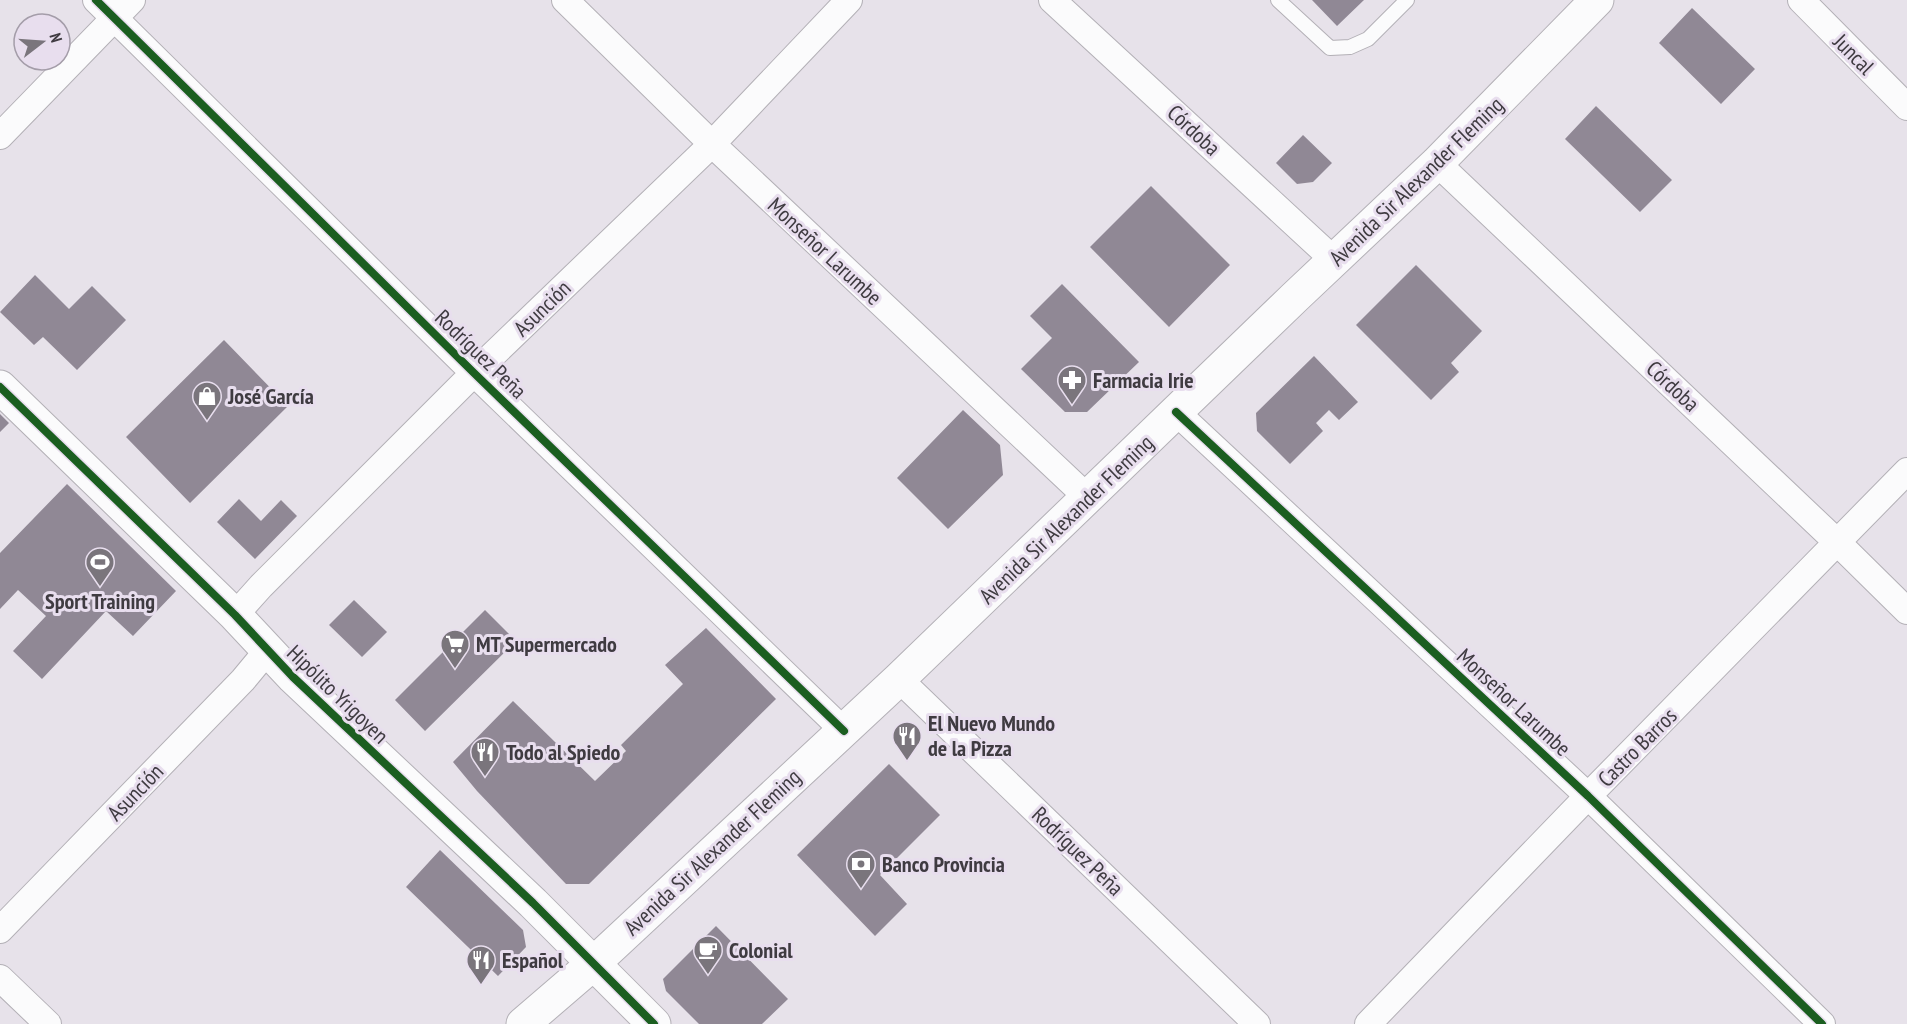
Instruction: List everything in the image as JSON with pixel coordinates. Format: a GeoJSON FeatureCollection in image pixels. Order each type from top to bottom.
{"type":"FeatureCollection","features":[{"type":"Feature","properties":{"kind":"main road","name":"Avenida Sir Alexander Fleming"},"geometry":{"type":"LineString","coordinates":[[523,1024],[594,963],[899,679],[1294,297],[1437,163],[1597,0]]}},
{"type":"Feature","properties":{"kind":"main road","name":"Hipólito Yrigoyen"},"geometry":{"type":"LineString","coordinates":[[0,387],[235,615],[267,651],[594,963],[654,1024]]}},
{"type":"Feature","properties":{"kind":"street","name":"Rodríguez Peña"},"geometry":{"type":"LineString","coordinates":[[96,0],[123,9],[474,373],[844,731]]}},
{"type":"Feature","properties":{"kind":"street","name":"Monseñor Larumbe"},"geometry":{"type":"LineString","coordinates":[[565,0],[712,144],[1088,498]]}},
{"type":"Feature","properties":{"kind":"street","name":"Asunción"},"geometry":{"type":"LineString","coordinates":[[235,615],[261,586],[474,373],[712,144],[849,0]]}},
{"type":"Feature","properties":{"kind":"street","name":"Córdoba"},"geometry":{"type":"LineString","coordinates":[[1052,0],[1335,261]]}},
{"type":"Feature","properties":{"kind":"street","name":"Juncal"},"geometry":{"type":"LineString","coordinates":[[1801,0],[1907,107]]}},
{"type":"Feature","properties":{"kind":"street"},"geometry":{"type":"LineString","coordinates":[[0,136],[123,9]]}},
{"type":"Feature","properties":{"kind":"street","name":"Córdoba"},"geometry":{"type":"LineString","coordinates":[[1437,163],[1907,611]]}},
{"type":"Feature","properties":{"kind":"street","name":"Monseñor Larumbe"},"geometry":{"type":"LineString","coordinates":[[1176,412],[1588,796],[1822,1024]]}},
{"type":"Feature","properties":{"kind":"street","name":"Castro Barros"},"geometry":{"type":"LineString","coordinates":[[1368,1024],[1907,471]]}},
{"type":"Feature","properties":{"kind":"street","name":"Asunción"},"geometry":{"type":"LineString","coordinates":[[0,930],[243,681],[267,651]]}},
{"type":"Feature","properties":{"kind":"street","name":"Rodríguez Peña"},"geometry":{"type":"LineString","coordinates":[[899,679],[1257,1024]]}},
{"type":"Feature","properties":{"kind":"street"},"geometry":{"type":"LineString","coordinates":[[0,978],[48,1024]]}},
{"type":"Feature","properties":{"kind":"lane"},"geometry":{"type":"LineString","coordinates":[[1278,0],[1330,48],[1350,47],[1368,39],[1407,0]]}},
{"type":"Feature","properties":{"kind":"building"},"geometry":{"type":"Polygon","coordinates":[[[1312,0],[1364,0],[1337,26],[1312,0]]]}},
{"type":"Feature","properties":{"kind":"building"},"geometry":{"type":"Polygon","coordinates":[[[1692,8],[1755,69],[1721,104],[1659,43],[1692,8]]]}},
{"type":"Feature","properties":{"kind":"building"},"geometry":{"type":"Polygon","coordinates":[[[1596,106],[1672,180],[1640,212],[1565,139],[1596,106]]]}},
{"type":"Feature","properties":{"kind":"building"},"geometry":{"type":"Polygon","coordinates":[[[1303,135],[1332,163],[1313,182],[1297,184],[1276,163],[1303,135]]]}},
{"type":"Feature","properties":{"kind":"building"},"geometry":{"type":"Polygon","coordinates":[[[1151,186],[1230,265],[1169,327],[1090,247],[1151,186]]]}},
{"type":"Feature","properties":{"kind":"building"},"geometry":{"type":"Polygon","coordinates":[[[1416,265],[1482,331],[1451,363],[1459,372],[1431,400],[1356,325],[1416,265]]]}},
{"type":"Feature","properties":{"kind":"building"},"geometry":{"type":"Polygon","coordinates":[[[35,275],[69,309],[92,286],[126,320],[77,370],[43,337],[34,345],[0,312],[35,275]]]}},
{"type":"Feature","properties":{"kind":"building"},"geometry":{"type":"Polygon","coordinates":[[[1062,284],[1139,362],[1087,412],[1065,412],[1021,369],[1052,338],[1030,316],[1062,284]]]}},
{"type":"Feature","properties":{"kind":"building","name":"José García"},"geometry":{"type":"Polygon","coordinates":[[[224,340],[288,406],[190,503],[126,437],[224,340]]]}},
{"type":"Feature","properties":{"kind":"building"},"geometry":{"type":"Polygon","coordinates":[[[1314,356],[1358,402],[1339,420],[1329,410],[1316,423],[1323,431],[1290,464],[1257,431],[1256,413],[1314,356]]]}},
{"type":"Feature","properties":{"kind":"building"},"geometry":{"type":"Polygon","coordinates":[[[963,410],[1000,445],[1003,475],[948,529],[897,478],[963,410]]]}},
{"type":"Feature","properties":{"kind":"building"},"geometry":{"type":"Polygon","coordinates":[[[0,414],[9,423],[0,432],[0,414]]]}},
{"type":"Feature","properties":{"kind":"building"},"geometry":{"type":"Polygon","coordinates":[[[67,484],[176,591],[133,636],[106,611],[42,679],[13,651],[46,616],[18,590],[0,609],[0,553],[67,484]]]}},
{"type":"Feature","properties":{"kind":"building"},"geometry":{"type":"Polygon","coordinates":[[[239,499],[261,521],[281,500],[297,516],[255,559],[217,522],[239,499]]]}},
{"type":"Feature","properties":{"kind":"building"},"geometry":{"type":"Polygon","coordinates":[[[354,600],[387,632],[362,657],[329,625],[354,600]]]}},
{"type":"Feature","properties":{"kind":"building","name":"MT Supermercado"},"geometry":{"type":"Polygon","coordinates":[[[485,610],[516,641],[425,731],[395,700],[485,610]]]}},
{"type":"Feature","properties":{"kind":"building"},"geometry":{"type":"Polygon","coordinates":[[[706,628],[776,699],[589,884],[566,884],[477,791],[453,762],[513,701],[595,781],[626,751],[621,745],[683,684],[665,665],[706,628]]]}},
{"type":"Feature","properties":{"kind":"building"},"geometry":{"type":"Polygon","coordinates":[[[889,764],[940,815],[880,875],[907,904],[875,936],[797,855],[889,764]]]}},
{"type":"Feature","properties":{"kind":"building"},"geometry":{"type":"Polygon","coordinates":[[[440,850],[523,930],[526,947],[498,976],[406,887],[440,850]]]}},
{"type":"Feature","properties":{"kind":"building"},"geometry":{"type":"Polygon","coordinates":[[[716,926],[788,999],[762,1024],[699,1024],[666,991],[663,979],[716,926]]]}},
{"type":"Feature","properties":{"kind":"cycle path"},"geometry":{"type":"LineString","coordinates":[[96,0],[474,373],[844,731]]}},
{"type":"Feature","properties":{"kind":"cycle path"},"geometry":{"type":"LineString","coordinates":[[0,387],[235,615],[293,677],[533,903],[654,1024]]}},
{"type":"Feature","properties":{"kind":"cycle path"},"geometry":{"type":"LineString","coordinates":[[1176,412],[1588,796],[1822,1024]]}},
{"type":"Feature","properties":{"kind":"place","name":"Farmacia Irie"},"geometry":{"type":"Point","coordinates":[1072,406]}},
{"type":"Feature","properties":{"kind":"place","name":"José García"},"geometry":{"type":"Point","coordinates":[207,422]}},
{"type":"Feature","properties":{"kind":"place","name":"Sport Training"},"geometry":{"type":"Point","coordinates":[100,588]}},
{"type":"Feature","properties":{"kind":"place","name":"MT Supermercado"},"geometry":{"type":"Point","coordinates":[455,670]}},
{"type":"Feature","properties":{"kind":"place","name":"El Nuevo Mundo de la Pizza"},"geometry":{"type":"Point","coordinates":[907,762]}},
{"type":"Feature","properties":{"kind":"place","name":"Todo al Spiedo"},"geometry":{"type":"Point","coordinates":[485,778]}},
{"type":"Feature","properties":{"kind":"place","name":"Banco Provincia"},"geometry":{"type":"Point","coordinates":[861,890]}},
{"type":"Feature","properties":{"kind":"place","name":"Colonial"},"geometry":{"type":"Point","coordinates":[708,976]}},
{"type":"Feature","properties":{"kind":"place","name":"Español"},"geometry":{"type":"Point","coordinates":[481,986]}}]}
